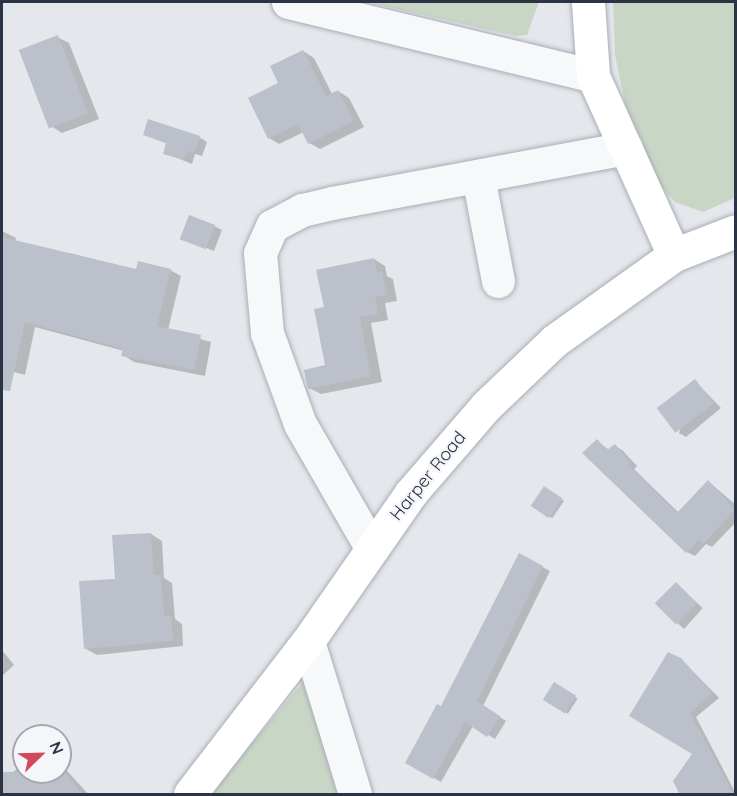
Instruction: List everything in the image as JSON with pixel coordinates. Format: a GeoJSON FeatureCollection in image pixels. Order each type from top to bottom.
{"type":"FeatureCollection","features":[{"type":"Feature","properties":{"kind":"main road"},"geometry":{"type":"LineString","coordinates":[[588,2],[593,76],[674,255]]}},
{"type":"Feature","properties":{"kind":"main road","name":"Harper Road"},"geometry":{"type":"LineString","coordinates":[[190,795],[308,641],[410,494],[486,405],[554,341],[674,255],[735,231]]}},
{"type":"Feature","properties":{"kind":"street"},"geometry":{"type":"LineString","coordinates":[[288,2],[593,76]]}},
{"type":"Feature","properties":{"kind":"street"},"geometry":{"type":"LineString","coordinates":[[372,549],[300,424],[267,333],[260,253],[272,226],[302,210],[626,148]]}},
{"type":"Feature","properties":{"kind":"street"},"geometry":{"type":"LineString","coordinates":[[478,176],[498,280]]}},
{"type":"Feature","properties":{"kind":"street"},"geometry":{"type":"LineString","coordinates":[[308,641],[355,795]]}},
{"type":"Feature","properties":{"kind":"green space"},"geometry":{"type":"Polygon","coordinates":[[[367,2],[539,2],[527,35],[516,36],[367,2]]]}},
{"type":"Feature","properties":{"kind":"green space"},"geometry":{"type":"Polygon","coordinates":[[[613,2],[735,2],[735,198],[703,212],[675,202],[657,183],[626,108],[615,55],[613,2]]]}},
{"type":"Feature","properties":{"kind":"green space"},"geometry":{"type":"Polygon","coordinates":[[[304,681],[337,794],[210,794],[304,681]]]}},
{"type":"Feature","properties":{"kind":"building"},"geometry":{"type":"Polygon","coordinates":[[[58,35],[88,113],[49,128],[19,50],[58,35]]]}},
{"type":"Feature","properties":{"kind":"building"},"geometry":{"type":"Polygon","coordinates":[[[303,50],[326,96],[338,90],[354,121],[308,144],[298,124],[268,139],[248,98],[278,83],[270,66],[303,50]]]}},
{"type":"Feature","properties":{"kind":"building"},"geometry":{"type":"Polygon","coordinates":[[[148,119],[200,136],[194,153],[187,151],[184,160],[163,154],[166,143],[143,135],[148,119]]]}},
{"type":"Feature","properties":{"kind":"building"},"geometry":{"type":"Polygon","coordinates":[[[189,215],[215,225],[206,249],[180,239],[189,215]]]}},
{"type":"Feature","properties":{"kind":"building"},"geometry":{"type":"Polygon","coordinates":[[[2,237],[136,269],[138,261],[171,269],[157,326],[201,335],[194,370],[121,356],[123,349],[25,322],[10,391],[2,390],[2,237]]]}},
{"type":"Feature","properties":{"kind":"building"},"geometry":{"type":"Polygon","coordinates":[[[374,258],[377,272],[382,271],[387,295],[375,297],[378,314],[360,317],[371,376],[308,389],[304,370],[325,365],[314,309],[324,307],[316,270],[374,258]]]}},
{"type":"Feature","properties":{"kind":"building"},"geometry":{"type":"Polygon","coordinates":[[[695,379],[714,404],[675,433],[657,408],[695,379]]]}},
{"type":"Feature","properties":{"kind":"building"},"geometry":{"type":"Polygon","coordinates":[[[597,439],[607,450],[615,444],[630,462],[628,464],[677,513],[708,480],[735,510],[703,544],[699,540],[686,553],[582,453],[597,439]]]}},
{"type":"Feature","properties":{"kind":"building"},"geometry":{"type":"Polygon","coordinates":[[[544,486],[562,498],[549,518],[531,506],[544,486]]]}},
{"type":"Feature","properties":{"kind":"building"},"geometry":{"type":"Polygon","coordinates":[[[151,533],[154,575],[161,575],[164,616],[171,616],[173,641],[84,649],[79,581],[115,579],[112,535],[151,533]]]}},
{"type":"Feature","properties":{"kind":"building"},"geometry":{"type":"Polygon","coordinates":[[[519,553],[543,566],[477,701],[500,716],[487,737],[465,722],[433,779],[405,763],[437,704],[441,706],[519,553]]]}},
{"type":"Feature","properties":{"kind":"building"},"geometry":{"type":"Polygon","coordinates":[[[676,582],[697,603],[676,624],[655,603],[676,582]]]}},
{"type":"Feature","properties":{"kind":"building"},"geometry":{"type":"Polygon","coordinates":[[[668,652],[681,658],[712,693],[690,713],[734,795],[680,795],[673,781],[692,754],[629,716],[668,652]]]}},
{"type":"Feature","properties":{"kind":"building"},"geometry":{"type":"Polygon","coordinates":[[[554,682],[576,696],[565,714],[543,700],[554,682]]]}},
{"type":"Feature","properties":{"kind":"building"},"geometry":{"type":"Polygon","coordinates":[[[2,772],[12,772],[12,784],[72,784],[72,782],[83,795],[2,795],[2,772]]]}}]}
